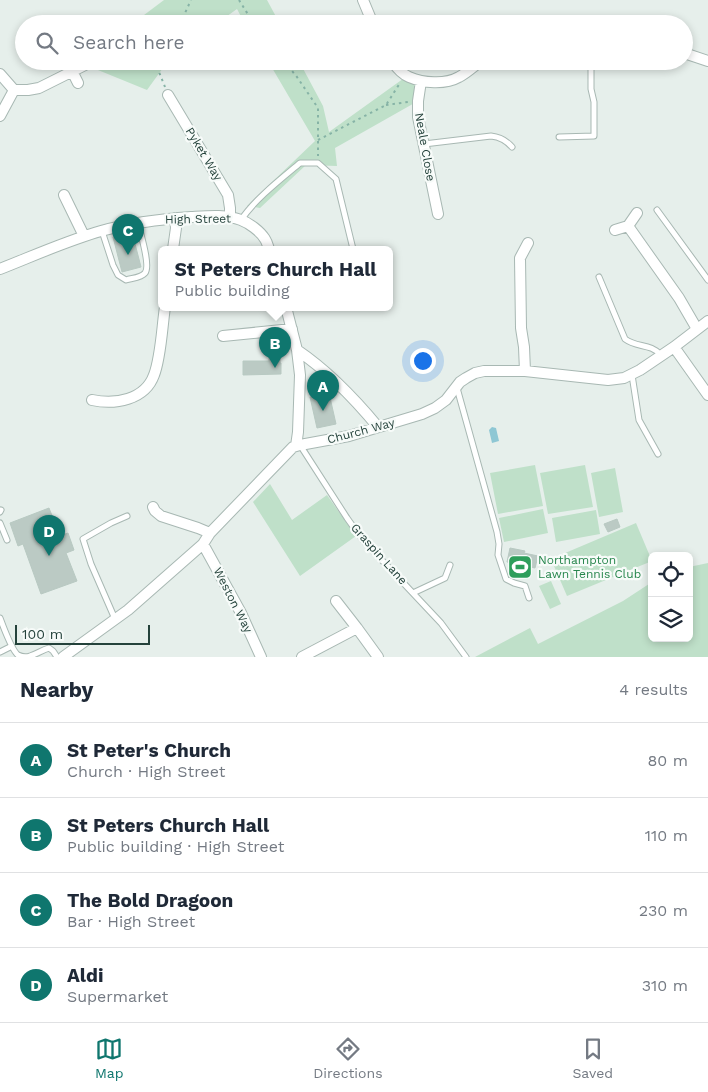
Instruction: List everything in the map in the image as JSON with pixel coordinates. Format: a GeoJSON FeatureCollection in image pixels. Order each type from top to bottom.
{"type":"FeatureCollection","features":[{"type":"Feature","properties":{"kind":"street"},"geometry":{"type":"LineString","coordinates":[[363,0],[369,15]]}},
{"type":"Feature","properties":{"kind":"street"},"geometry":{"type":"LineString","coordinates":[[693,56],[708,61]]}},
{"type":"Feature","properties":{"kind":"street"},"geometry":{"type":"LineString","coordinates":[[399,70],[405,75],[421,81],[440,82],[458,78],[469,70]]}},
{"type":"Feature","properties":{"kind":"street"},"geometry":{"type":"LineString","coordinates":[[0,74],[14,90],[39,88],[72,71],[78,83]]}},
{"type":"Feature","properties":{"kind":"street","name":"Neale Close"},"geometry":{"type":"LineString","coordinates":[[421,81],[418,117],[438,214]]}},
{"type":"Feature","properties":{"kind":"street"},"geometry":{"type":"LineString","coordinates":[[0,116],[14,90]]}},
{"type":"Feature","properties":{"kind":"street","name":"Pyket Way"},"geometry":{"type":"LineString","coordinates":[[168,95],[228,195],[230,217]]}},
{"type":"Feature","properties":{"kind":"street"},"geometry":{"type":"LineString","coordinates":[[64,195],[84,236]]}},
{"type":"Feature","properties":{"kind":"street"},"geometry":{"type":"LineString","coordinates":[[615,230],[628,226],[637,213]]}},
{"type":"Feature","properties":{"kind":"street","name":"High Street"},"geometry":{"type":"LineString","coordinates":[[0,270],[84,236],[138,223],[175,218],[198,216],[230,217],[242,220],[253,227],[264,238],[268,246]]}},
{"type":"Feature","properties":{"kind":"street"},"geometry":{"type":"LineString","coordinates":[[173,246],[176,228],[175,218]]}},
{"type":"Feature","properties":{"kind":"street"},"geometry":{"type":"LineString","coordinates":[[628,226],[679,298],[697,329]]}},
{"type":"Feature","properties":{"kind":"street"},"geometry":{"type":"LineString","coordinates":[[525,371],[524,347],[520,328],[520,258],[528,243]]}},
{"type":"Feature","properties":{"kind":"street"},"geometry":{"type":"LineString","coordinates":[[92,400],[104,403],[122,401],[135,396],[147,388],[154,376],[158,359],[164,311]]}},
{"type":"Feature","properties":{"kind":"street"},"geometry":{"type":"LineString","coordinates":[[63,657],[116,620],[162,581],[203,544],[210,533],[290,450],[298,446],[300,375],[297,350],[287,311]]}},
{"type":"Feature","properties":{"kind":"street","name":"Church Way"},"geometry":{"type":"LineString","coordinates":[[298,446],[349,436],[422,414],[446,400],[460,382],[484,371],[525,371],[608,380],[624,378],[674,348],[708,321]]}},
{"type":"Feature","properties":{"kind":"street"},"geometry":{"type":"LineString","coordinates":[[223,336],[292,329]]}},
{"type":"Feature","properties":{"kind":"street"},"geometry":{"type":"LineString","coordinates":[[674,348],[708,395]]}},
{"type":"Feature","properties":{"kind":"street"},"geometry":{"type":"LineString","coordinates":[[297,350],[311,359],[343,388],[378,427]]}},
{"type":"Feature","properties":{"kind":"street"},"geometry":{"type":"LineString","coordinates":[[153,508],[161,516],[210,533]]}},
{"type":"Feature","properties":{"kind":"street","name":"Weston Way"},"geometry":{"type":"LineString","coordinates":[[203,544],[241,613],[262,657]]}},
{"type":"Feature","properties":{"kind":"street"},"geometry":{"type":"LineString","coordinates":[[336,601],[378,657]]}},
{"type":"Feature","properties":{"kind":"street"},"geometry":{"type":"LineString","coordinates":[[302,657],[357,628]]}},
{"type":"Feature","properties":{"kind":"lane"},"geometry":{"type":"LineString","coordinates":[[559,137],[594,136],[594,102],[591,89],[591,70]]}},
{"type":"Feature","properties":{"kind":"lane"},"geometry":{"type":"LineString","coordinates":[[423,144],[491,136],[500,137],[512,147]]}},
{"type":"Feature","properties":{"kind":"lane"},"geometry":{"type":"LineString","coordinates":[[242,220],[251,208],[300,162],[318,163],[336,179],[352,246]]}},
{"type":"Feature","properties":{"kind":"lane"},"geometry":{"type":"LineString","coordinates":[[657,210],[708,280]]}},
{"type":"Feature","properties":{"kind":"lane"},"geometry":{"type":"LineString","coordinates":[[102,231],[118,275],[126,280],[139,277],[147,269],[138,223]]}},
{"type":"Feature","properties":{"kind":"lane"},"geometry":{"type":"LineString","coordinates":[[598,277],[625,339],[631,343],[650,346],[662,356]]}},
{"type":"Feature","properties":{"kind":"lane"},"geometry":{"type":"LineString","coordinates":[[632,374],[640,420],[658,454]]}},
{"type":"Feature","properties":{"kind":"lane"},"geometry":{"type":"LineString","coordinates":[[457,388],[497,532],[500,564],[506,579],[514,584],[525,586],[530,598]]}},
{"type":"Feature","properties":{"kind":"lane","name":"Graspin Lane"},"geometry":{"type":"LineString","coordinates":[[298,446],[362,539],[441,623],[466,657]]}},
{"type":"Feature","properties":{"kind":"lane"},"geometry":{"type":"LineString","coordinates":[[116,620],[91,564],[83,539],[111,523],[128,516]]}},
{"type":"Feature","properties":{"kind":"lane"},"geometry":{"type":"LineString","coordinates":[[0,523],[7,540]]}},
{"type":"Feature","properties":{"kind":"lane"},"geometry":{"type":"LineString","coordinates":[[413,593],[445,578],[450,565]]}},
{"type":"Feature","properties":{"kind":"lane"},"geometry":{"type":"LineString","coordinates":[[0,618],[18,655],[30,656],[49,648],[57,657]]}},
{"type":"Feature","properties":{"kind":"lane"},"geometry":{"type":"LineString","coordinates":[[0,652],[12,646]]}},
{"type":"Feature","properties":{"kind":"path"},"geometry":{"type":"LineString","coordinates":[[184,15],[191,0]]}},
{"type":"Feature","properties":{"kind":"path"},"geometry":{"type":"LineString","coordinates":[[239,0],[248,15]]}},
{"type":"Feature","properties":{"kind":"path"},"geometry":{"type":"LineString","coordinates":[[160,70],[168,95]]}},
{"type":"Feature","properties":{"kind":"path"},"geometry":{"type":"LineString","coordinates":[[291,70],[318,108],[318,163]]}},
{"type":"Feature","properties":{"kind":"path"},"geometry":{"type":"LineString","coordinates":[[386,105],[405,75]]}},
{"type":"Feature","properties":{"kind":"path"},"geometry":{"type":"LineString","coordinates":[[318,140],[386,105],[418,101]]}},
{"type":"Feature","properties":{"kind":"green space"},"geometry":{"type":"Polygon","coordinates":[[[164,0],[267,0],[275,15],[240,15],[237,9],[229,15],[144,15],[164,0]]]}},
{"type":"Feature","properties":{"kind":"green space"},"geometry":{"type":"Polygon","coordinates":[[[98,70],[161,70],[147,90],[98,70]]]}},
{"type":"Feature","properties":{"kind":"green space"},"geometry":{"type":"Polygon","coordinates":[[[273,70],[304,70],[323,106],[329,132],[407,76],[421,81],[418,101],[335,148],[337,166],[306,165],[260,208],[247,206],[315,141],[273,70]]]}},
{"type":"Feature","properties":{"kind":"green space"},"geometry":{"type":"Polygon","coordinates":[[[535,465],[543,506],[498,514],[490,473],[535,465]]]}},
{"type":"Feature","properties":{"kind":"green space"},"geometry":{"type":"Polygon","coordinates":[[[585,465],[593,507],[548,514],[540,473],[585,465]]]}},
{"type":"Feature","properties":{"kind":"green space"},"geometry":{"type":"Polygon","coordinates":[[[615,468],[623,512],[599,517],[591,473],[615,468]]]}},
{"type":"Feature","properties":{"kind":"green space"},"geometry":{"type":"Polygon","coordinates":[[[270,484],[292,520],[327,495],[356,536],[300,576],[253,502],[270,484]]]}},
{"type":"Feature","properties":{"kind":"green space"},"geometry":{"type":"Polygon","coordinates":[[[543,509],[548,533],[504,542],[499,518],[543,509]]]}},
{"type":"Feature","properties":{"kind":"green space"},"geometry":{"type":"Polygon","coordinates":[[[596,510],[600,534],[556,542],[552,518],[596,510]]]}},
{"type":"Feature","properties":{"kind":"green space"},"geometry":{"type":"Polygon","coordinates":[[[636,523],[648,552],[648,563],[567,596],[551,559],[636,523]]]}},
{"type":"Feature","properties":{"kind":"green space"},"geometry":{"type":"Polygon","coordinates":[[[708,563],[708,657],[475,657],[530,628],[538,644],[623,601],[648,585],[648,642],[693,642],[693,566],[708,563]]]}},
{"type":"Feature","properties":{"kind":"green space"},"geometry":{"type":"Polygon","coordinates":[[[551,581],[561,604],[550,609],[539,586],[551,581]]]}},
{"type":"Feature","properties":{"kind":"water"},"geometry":{"type":"Polygon","coordinates":[[[492,427],[496,428],[499,441],[492,443],[489,430],[492,427]]]}},
{"type":"Feature","properties":{"kind":"building"},"geometry":{"type":"Polygon","coordinates":[[[132,232],[141,267],[122,272],[113,237],[132,232]]]}},
{"type":"Feature","properties":{"kind":"building"},"geometry":{"type":"Polygon","coordinates":[[[269,358],[280,358],[281,374],[243,375],[243,361],[269,361],[269,358]]]}},
{"type":"Feature","properties":{"kind":"building"},"geometry":{"type":"Polygon","coordinates":[[[329,393],[336,424],[317,428],[310,397],[329,393]]]}},
{"type":"Feature","properties":{"kind":"building"},"geometry":{"type":"Polygon","coordinates":[[[49,508],[60,536],[68,533],[74,550],[66,553],[77,581],[41,594],[23,544],[18,546],[10,523],[49,508]]]}},
{"type":"Feature","properties":{"kind":"building"},"geometry":{"type":"Polygon","coordinates":[[[617,519],[620,527],[608,532],[604,524],[617,519]]]}},
{"type":"Feature","properties":{"kind":"building"},"geometry":{"type":"Polygon","coordinates":[[[510,548],[538,556],[535,568],[507,562],[510,548]]]}},
{"type":"Feature","properties":{"kind":"place","name":"The Bold Dragoon"},"geometry":{"type":"Point","coordinates":[128,255]}},
{"type":"Feature","properties":{"kind":"place","name":"St Peters Church Hall"},"geometry":{"type":"Point","coordinates":[275,368]}},
{"type":"Feature","properties":{"kind":"place","name":"St Peter's Church"},"geometry":{"type":"Point","coordinates":[323,411]}},
{"type":"Feature","properties":{"kind":"place","name":"Aldi"},"geometry":{"type":"Point","coordinates":[49,556]}},
{"type":"Feature","properties":{"kind":"place","name":"Northampton Lawn Tennis Club"},"geometry":{"type":"Point","coordinates":[520,567]}}]}
